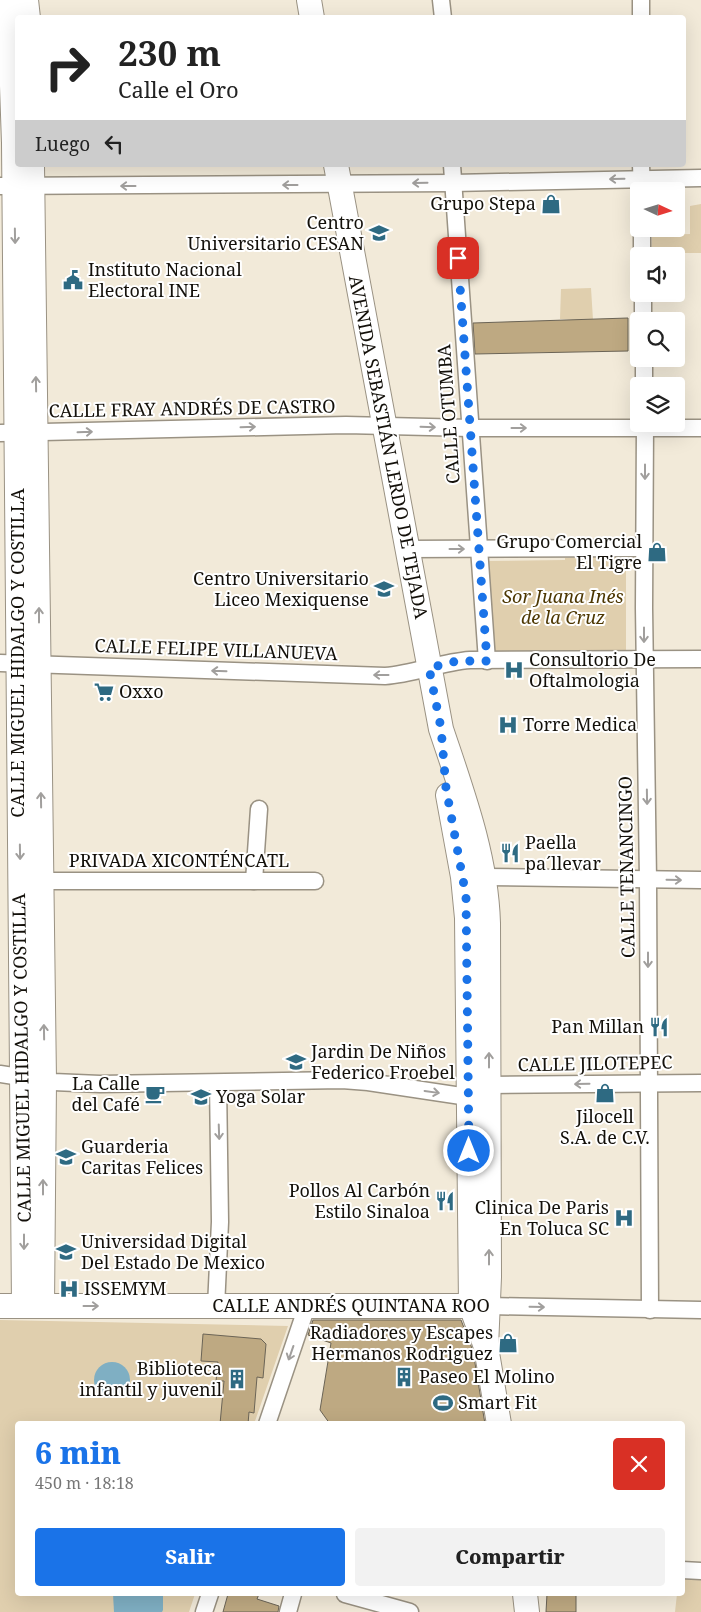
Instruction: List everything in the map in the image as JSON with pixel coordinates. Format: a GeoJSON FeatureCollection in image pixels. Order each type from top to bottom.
{"type":"FeatureCollection","features":[{"type":"Feature","properties":{"kind":"main road","name":"CALLE MIGUEL HIDALGO Y COSTILLA"},"geometry":{"type":"LineString","coordinates":[[9,0],[15,116]]}},
{"type":"Feature","properties":{"kind":"main road"},"geometry":{"type":"LineString","coordinates":[[26,0],[28,15]]}},
{"type":"Feature","properties":{"kind":"main road"},"geometry":{"type":"LineString","coordinates":[[309,0],[312,15]]}},
{"type":"Feature","properties":{"kind":"main road","name":"CALLE MIGUEL HIDALGO Y COSTILLA"},"geometry":{"type":"LineString","coordinates":[[19,167],[19,663],[34,1079]]}},
{"type":"Feature","properties":{"kind":"main road","name":"AVENIDA SEBASTIÁN LERDO DE TEJADA"},"geometry":{"type":"LineString","coordinates":[[338,175],[441,728],[446,788],[462,868],[467,911],[468,1097],[480,1306],[498,1421]]}},
{"type":"Feature","properties":{"kind":"main road","name":"CALLE MIGUEL HIDALGO Y COSTILLA"},"geometry":{"type":"LineString","coordinates":[[19,663],[42,881],[34,1079],[33,1306]]}},
{"type":"Feature","properties":{"kind":"main road","name":"AVENIDA SEBASTIÁN LERDO DE TEJADA"},"geometry":{"type":"LineString","coordinates":[[441,728],[458,780],[485,877],[488,922],[489,1085],[480,1306]]}},
{"type":"Feature","properties":{"kind":"main road","name":"CALLE ANDRÉS QUINTANA ROO"},"geometry":{"type":"LineString","coordinates":[[0,1306],[480,1306]]}},
{"type":"Feature","properties":{"kind":"main road"},"geometry":{"type":"LineString","coordinates":[[525,1596],[528,1612]]}},
{"type":"Feature","properties":{"kind":"street"},"geometry":{"type":"LineString","coordinates":[[441,0],[443,15]]}},
{"type":"Feature","properties":{"kind":"street"},"geometry":{"type":"LineString","coordinates":[[641,0],[641,15]]}},
{"type":"Feature","properties":{"kind":"street","name":"CALLE OTUMBA"},"geometry":{"type":"LineString","coordinates":[[452,167],[487,661]]}},
{"type":"Feature","properties":{"kind":"street"},"geometry":{"type":"LineString","coordinates":[[20,181],[338,175],[453,183],[701,178]]}},
{"type":"Feature","properties":{"kind":"street","name":"CALLE FRAY ANDRÉS DE CASTRO"},"geometry":{"type":"LineString","coordinates":[[18,433],[308,425],[470,428],[630,426]]}},
{"type":"Feature","properties":{"kind":"street","name":"CALLE FRAY ANDRÉS DE CASTRO"},"geometry":{"type":"LineString","coordinates":[[685,427],[701,428]]}},
{"type":"Feature","properties":{"kind":"street","name":"CALLE TENANCINGO"},"geometry":{"type":"LineString","coordinates":[[645,432],[644,660],[648,880],[650,1310]]}},
{"type":"Feature","properties":{"kind":"street"},"geometry":{"type":"LineString","coordinates":[[408,549],[644,548]]}},
{"type":"Feature","properties":{"kind":"street","name":"CALLE FELIPE VILLANUEVA"},"geometry":{"type":"LineString","coordinates":[[19,663],[385,676],[411,673],[457,661],[701,659]]}},
{"type":"Feature","properties":{"kind":"street"},"geometry":{"type":"LineString","coordinates":[[254,881],[259,809]]}},
{"type":"Feature","properties":{"kind":"street"},"geometry":{"type":"LineString","coordinates":[[485,877],[701,880]]}},
{"type":"Feature","properties":{"kind":"street","name":"PRIVADA XICONTÉNCATL"},"geometry":{"type":"LineString","coordinates":[[42,881],[315,881]]}},
{"type":"Feature","properties":{"kind":"street"},"geometry":{"type":"LineString","coordinates":[[0,1074],[34,1079],[100,1084],[342,1080],[468,1097]]}},
{"type":"Feature","properties":{"kind":"street"},"geometry":{"type":"LineString","coordinates":[[216,1307],[220,1222],[218,1083]]}},
{"type":"Feature","properties":{"kind":"street","name":"CALLE JILOTEPEC"},"geometry":{"type":"LineString","coordinates":[[489,1085],[701,1083]]}},
{"type":"Feature","properties":{"kind":"street"},"geometry":{"type":"LineString","coordinates":[[268,1421],[306,1306]]}},
{"type":"Feature","properties":{"kind":"street","name":"CALLE ANDRÉS QUINTANA ROO"},"geometry":{"type":"LineString","coordinates":[[480,1306],[701,1310]]}},
{"type":"Feature","properties":{"kind":"street"},"geometry":{"type":"LineString","coordinates":[[685,1570],[701,1571]]}},
{"type":"Feature","properties":{"kind":"street"},"geometry":{"type":"LineString","coordinates":[[204,1612],[209,1596]]}},
{"type":"Feature","properties":{"kind":"street"},"geometry":{"type":"LineString","coordinates":[[288,1612],[292,1596]]}},
{"type":"Feature","properties":{"kind":"street"},"geometry":{"type":"LineString","coordinates":[[352,1596],[410,1612]]}},
{"type":"Feature","properties":{"kind":"green space"},"geometry":{"type":"Polygon","coordinates":[[[701,204],[701,253],[685,253],[685,247],[651,247],[652,238],[685,238],[685,234],[690,234],[690,206],[701,204]]]}},
{"type":"Feature","properties":{"kind":"green space"},"geometry":{"type":"Polygon","coordinates":[[[591,288],[593,320],[560,319],[561,289],[591,288]]]}},
{"type":"Feature","properties":{"kind":"green space","name":"Sor Juana Inés de la Cruz"},"geometry":{"type":"Polygon","coordinates":[[[620,555],[616,560],[626,560],[626,653],[490,656],[483,561],[565,560],[565,558],[620,555]]]}},
{"type":"Feature","properties":{"kind":"green space"},"geometry":{"type":"Polygon","coordinates":[[[0,1320],[288,1326],[255,1421],[15,1421],[15,1596],[194,1596],[189,1612],[0,1612],[0,1320]]]}},
{"type":"Feature","properties":{"kind":"green space"},"geometry":{"type":"Polygon","coordinates":[[[685,1574],[701,1575],[701,1612],[675,1612],[677,1596],[685,1596],[685,1574]]]}},
{"type":"Feature","properties":{"kind":"water"},"geometry":{"type":"Polygon","coordinates":[[[112,1362],[119,1363],[125,1367],[129,1373],[129,1387],[125,1393],[119,1397],[112,1398],[105,1397],[99,1393],[95,1387],[94,1380],[95,1373],[99,1367],[105,1363],[112,1362]]]}},
{"type":"Feature","properties":{"kind":"water"},"geometry":{"type":"Polygon","coordinates":[[[113,1596],[163,1596],[162,1612],[114,1612],[113,1596]]]}},
{"type":"Feature","properties":{"kind":"building"},"geometry":{"type":"Polygon","coordinates":[[[628,318],[628,351],[475,354],[473,323],[628,318]]]}},
{"type":"Feature","properties":{"kind":"building","name":"Paseo El Molino"},"geometry":{"type":"Polygon","coordinates":[[[313,1320],[461,1320],[473,1351],[485,1421],[328,1421],[320,1410],[331,1343],[308,1335],[313,1320]]]}},
{"type":"Feature","properties":{"kind":"building","name":"Biblioteca infantil y juvenil"},"geometry":{"type":"Polygon","coordinates":[[[203,1334],[261,1339],[266,1344],[263,1378],[257,1377],[254,1413],[249,1412],[248,1421],[220,1421],[224,1381],[216,1381],[218,1362],[201,1361],[203,1334]]]}},
{"type":"Feature","properties":{"kind":"building"},"geometry":{"type":"Polygon","coordinates":[[[227,1596],[258,1596],[257,1599],[279,1606],[278,1612],[223,1612],[227,1596]]]}},
{"type":"Feature","properties":{"kind":"building"},"geometry":{"type":"Polygon","coordinates":[[[547,1596],[576,1596],[576,1612],[546,1612],[547,1596]]]}},
{"type":"Feature","properties":{"kind":"place","name":"Grupo Stepa"},"geometry":{"type":"Point","coordinates":[551,204]}},
{"type":"Feature","properties":{"kind":"place","name":"Centro Universitario CESAN"},"geometry":{"type":"Point","coordinates":[379,233]}},
{"type":"Feature","properties":{"kind":"place","name":"Instituto Nacional Electoral INE"},"geometry":{"type":"Point","coordinates":[73,280]}},
{"type":"Feature","properties":{"kind":"place","name":"Grupo Comercial El Tigre"},"geometry":{"type":"Point","coordinates":[657,552]}},
{"type":"Feature","properties":{"kind":"place","name":"Centro Universitario Liceo Mexiquense"},"geometry":{"type":"Point","coordinates":[384,589]}},
{"type":"Feature","properties":{"kind":"place","name":"Consultorio De Oftalmologia"},"geometry":{"type":"Point","coordinates":[514,670]}},
{"type":"Feature","properties":{"kind":"place","name":"Oxxo"},"geometry":{"type":"Point","coordinates":[104,692]}},
{"type":"Feature","properties":{"kind":"place","name":"Torre Medica"},"geometry":{"type":"Point","coordinates":[508,725]}},
{"type":"Feature","properties":{"kind":"place","name":"Paella pa´llevar"},"geometry":{"type":"Point","coordinates":[510,853]}},
{"type":"Feature","properties":{"kind":"place","name":"Pan Millan"},"geometry":{"type":"Point","coordinates":[659,1027]}},
{"type":"Feature","properties":{"kind":"place","name":"Jardin De Niños Federico Froebel"},"geometry":{"type":"Point","coordinates":[296,1062]}},
{"type":"Feature","properties":{"kind":"place","name":"Jilocell S.A. de C.V."},"geometry":{"type":"Point","coordinates":[605,1093]}},
{"type":"Feature","properties":{"kind":"place","name":"La Calle del Café"},"geometry":{"type":"Point","coordinates":[155,1094]}},
{"type":"Feature","properties":{"kind":"place","name":"Yoga Solar"},"geometry":{"type":"Point","coordinates":[201,1097]}},
{"type":"Feature","properties":{"kind":"place","name":"Guarderia Caritas Felices"},"geometry":{"type":"Point","coordinates":[66,1157]}},
{"type":"Feature","properties":{"kind":"place","name":"Pollos Al Carbón Estilo Sinaloa"},"geometry":{"type":"Point","coordinates":[445,1201]}},
{"type":"Feature","properties":{"kind":"place","name":"Clinica De Paris En Toluca SC"},"geometry":{"type":"Point","coordinates":[624,1218]}},
{"type":"Feature","properties":{"kind":"place","name":"Universidad Digital Del Estado De Mexico"},"geometry":{"type":"Point","coordinates":[66,1252]}},
{"type":"Feature","properties":{"kind":"place","name":"ISSEMYM"},"geometry":{"type":"Point","coordinates":[69,1289]}},
{"type":"Feature","properties":{"kind":"place","name":"Radiadores y Escapes Hermanos Rodriguez"},"geometry":{"type":"Point","coordinates":[508,1343]}},
{"type":"Feature","properties":{"kind":"place","name":"Paseo El Molino"},"geometry":{"type":"Point","coordinates":[404,1377]}},
{"type":"Feature","properties":{"kind":"place","name":"Biblioteca infantil y juvenil"},"geometry":{"type":"Point","coordinates":[237,1379]}},
{"type":"Feature","properties":{"kind":"place","name":"Smart Fit"},"geometry":{"type":"Point","coordinates":[443,1403]}},
{"type":"Feature","properties":{"kind":"route"},"geometry":{"type":"LineString","coordinates":[[458,258],[487,661],[457,661],[429,668],[441,728],[446,788],[454,820],[466,896],[469,1151]]}}]}
